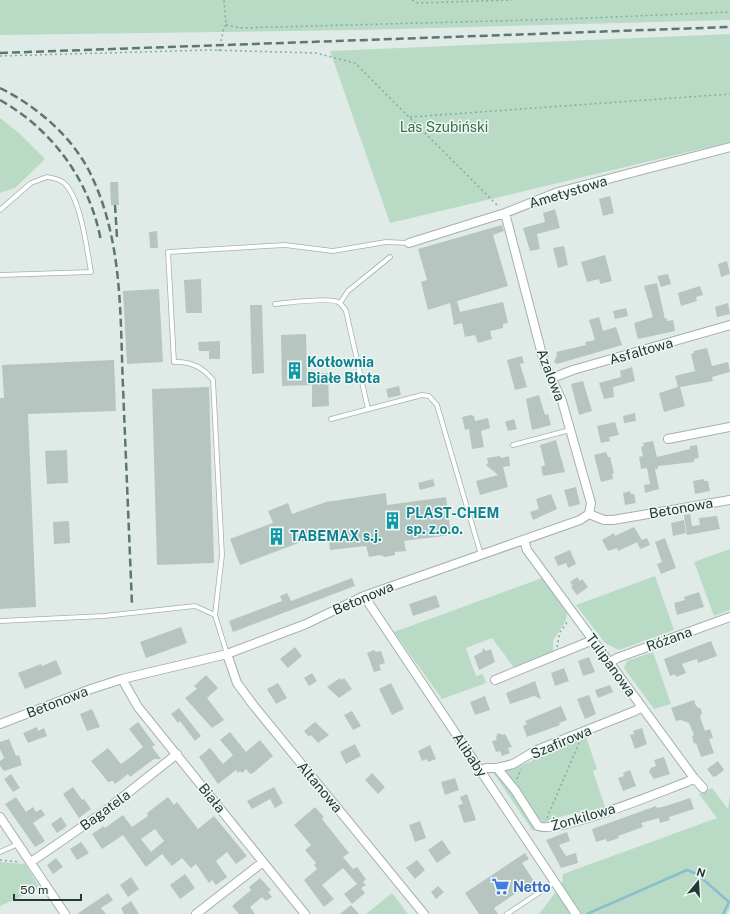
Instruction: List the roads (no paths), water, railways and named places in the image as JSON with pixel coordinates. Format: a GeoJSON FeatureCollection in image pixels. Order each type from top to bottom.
{"type":"FeatureCollection","features":[{"type":"Feature","properties":{"kind":"street","name":"Ametystowa"},"geometry":{"type":"LineString","coordinates":[[409,243],[505,213],[558,192],[730,147]]}},
{"type":"Feature","properties":{"kind":"street","name":"Azalowa"},"geometry":{"type":"LineString","coordinates":[[505,213],[544,362],[562,401],[590,503],[589,514]]}},
{"type":"Feature","properties":{"kind":"street","name":"Asfaltowa"},"geometry":{"type":"LineString","coordinates":[[552,378],[573,370],[730,325]]}},
{"type":"Feature","properties":{"kind":"street"},"geometry":{"type":"LineString","coordinates":[[668,439],[730,427]]}},
{"type":"Feature","properties":{"kind":"street","name":"Betonowa"},"geometry":{"type":"LineString","coordinates":[[0,724],[91,689],[122,679],[227,654],[306,624],[364,596],[580,520],[589,514],[596,518],[613,520],[730,500]]}},
{"type":"Feature","properties":{"kind":"street","name":"Tulipanowa"},"geometry":{"type":"LineString","coordinates":[[524,540],[527,550],[694,778],[703,788]]}},
{"type":"Feature","properties":{"kind":"street","name":"Alibaby"},"geometry":{"type":"LineString","coordinates":[[364,596],[576,914]]}},
{"type":"Feature","properties":{"kind":"street","name":"Różana"},"geometry":{"type":"LineString","coordinates":[[609,663],[617,658],[730,618]]}},
{"type":"Feature","properties":{"kind":"street"},"geometry":{"type":"LineString","coordinates":[[494,680],[593,640]]}},
{"type":"Feature","properties":{"kind":"street","name":"Altanowa"},"geometry":{"type":"LineString","coordinates":[[227,654],[237,683],[254,706],[424,914]]}},
{"type":"Feature","properties":{"kind":"street","name":"Biała"},"geometry":{"type":"LineString","coordinates":[[122,679],[138,707],[305,914]]}},
{"type":"Feature","properties":{"kind":"street","name":"Szafirowa"},"geometry":{"type":"LineString","coordinates":[[481,771],[486,768],[496,768],[513,764],[537,750],[642,707]]}},
{"type":"Feature","properties":{"kind":"street","name":"Bagatela"},"geometry":{"type":"LineString","coordinates":[[28,862],[105,811],[177,754]]}},
{"type":"Feature","properties":{"kind":"street","name":"Żonkilowa"},"geometry":{"type":"LineString","coordinates":[[496,768],[516,793],[538,826],[545,828],[555,828],[603,813],[687,782],[694,778]]}},
{"type":"Feature","properties":{"kind":"street"},"geometry":{"type":"LineString","coordinates":[[0,817],[18,843],[28,862],[65,914]]}},
{"type":"Feature","properties":{"kind":"street"},"geometry":{"type":"LineString","coordinates":[[196,914],[263,862]]}},
{"type":"Feature","properties":{"kind":"lane"},"geometry":{"type":"LineString","coordinates":[[0,210],[31,183],[47,177],[65,184],[72,195],[82,220],[91,272],[0,275]]}},
{"type":"Feature","properties":{"kind":"lane"},"geometry":{"type":"LineString","coordinates":[[227,654],[215,615],[222,555],[213,380],[207,372],[194,364],[174,362],[168,252],[285,244],[333,251],[386,242],[409,243]]}},
{"type":"Feature","properties":{"kind":"lane"},"geometry":{"type":"LineString","coordinates":[[340,303],[348,291],[390,257]]}},
{"type":"Feature","properties":{"kind":"lane"},"geometry":{"type":"LineString","coordinates":[[274,304],[328,300],[340,303],[346,311],[368,409]]}},
{"type":"Feature","properties":{"kind":"lane"},"geometry":{"type":"LineString","coordinates":[[331,419],[422,395],[433,399],[437,405],[481,555]]}},
{"type":"Feature","properties":{"kind":"lane"},"geometry":{"type":"LineString","coordinates":[[513,445],[570,430]]}},
{"type":"Feature","properties":{"kind":"lane"},"geometry":{"type":"LineString","coordinates":[[0,621],[104,616],[195,606],[215,615]]}},
{"type":"Feature","properties":{"kind":"lane"},"geometry":{"type":"LineString","coordinates":[[0,852],[18,843]]}},
{"type":"Feature","properties":{"kind":"lane"},"geometry":{"type":"LineString","coordinates":[[507,914],[555,882]]}},
{"type":"Feature","properties":{"kind":"waterway"},"geometry":{"type":"LineString","coordinates":[[587,914],[687,870],[697,874],[729,902],[730,901]]}},
{"type":"Feature","properties":{"kind":"waterway"},"geometry":{"type":"LineString","coordinates":[[723,914],[729,902]]}},
{"type":"Feature","properties":{"kind":"railway"},"geometry":{"type":"LineString","coordinates":[[0,53],[730,27]]}},
{"type":"Feature","properties":{"kind":"railway"},"geometry":{"type":"LineString","coordinates":[[0,88],[14,95],[41,114],[54,125],[76,150],[92,177],[110,228],[115,254],[120,307],[132,605]]}},
{"type":"Feature","properties":{"kind":"railway"},"geometry":{"type":"LineString","coordinates":[[0,100],[37,126],[66,159],[88,198],[96,219],[101,241]]}},
{"type":"Feature","properties":{"kind":"railway"},"geometry":{"type":"LineString","coordinates":[[115,205],[117,238]]}},
{"type":"Feature","properties":{"kind":"place","name":"Kotłownia Białe Błota"},"geometry":{"type":"Point","coordinates":[294,370]}},
{"type":"Feature","properties":{"kind":"place","name":"PLAST-CHEM sp. z.o.o."},"geometry":{"type":"Point","coordinates":[393,521]}},
{"type":"Feature","properties":{"kind":"place","name":"TABEMAX s.j."},"geometry":{"type":"Point","coordinates":[277,536]}},
{"type":"Feature","properties":{"kind":"place","name":"Netto"},"geometry":{"type":"Point","coordinates":[500,887]}},
{"type":"Feature","properties":{"kind":"park label","name":"Las Szubiński"},"geometry":{"type":"Point","coordinates":[444,127]}}]}
